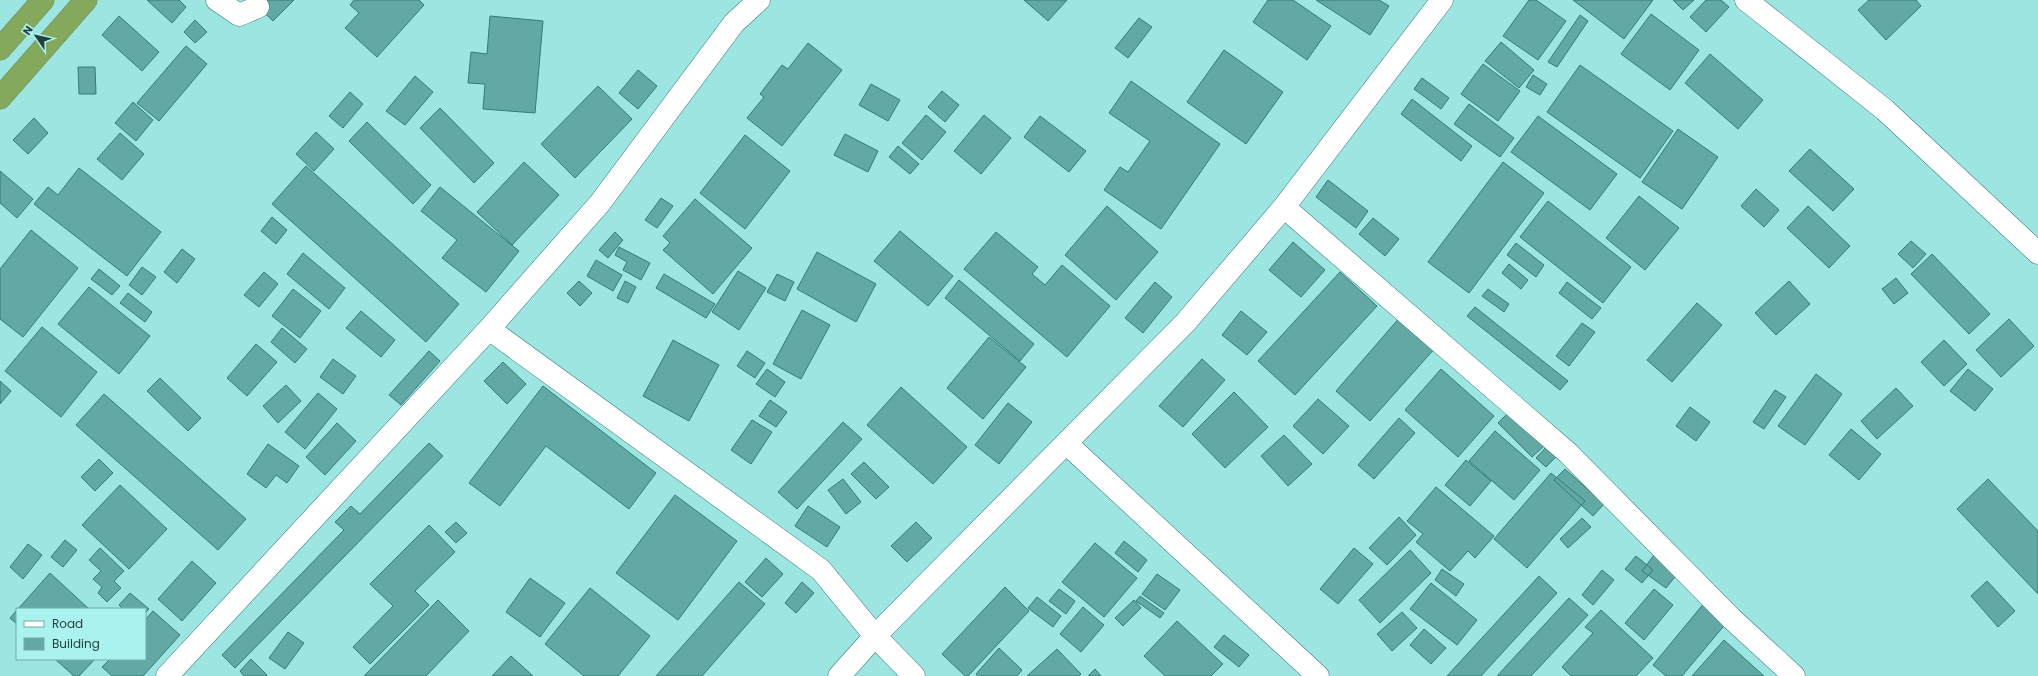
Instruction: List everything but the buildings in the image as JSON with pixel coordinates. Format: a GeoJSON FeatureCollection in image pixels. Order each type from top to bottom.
{"type":"FeatureCollection","features":[{"type":"Feature","properties":{"kind":"highway"},"geometry":{"type":"LineString","coordinates":[[0,50],[43,0]]}},
{"type":"Feature","properties":{"kind":"highway"},"geometry":{"type":"LineString","coordinates":[[0,98],[86,0]]}},
{"type":"Feature","properties":{"kind":"street"},"geometry":{"type":"LineString","coordinates":[[217,0],[239,15],[258,7]]}},
{"type":"Feature","properties":{"kind":"street"},"geometry":{"type":"LineString","coordinates":[[167,676],[489,329],[600,203],[734,23],[759,0]]}},
{"type":"Feature","properties":{"kind":"street"},"geometry":{"type":"LineString","coordinates":[[839,676],[875,636],[1185,323],[1284,207],[1442,0]]}},
{"type":"Feature","properties":{"kind":"street"},"geometry":{"type":"LineString","coordinates":[[1746,0],[1885,110],[2038,253]]}},
{"type":"Feature","properties":{"kind":"street"},"geometry":{"type":"LineString","coordinates":[[1284,207],[1568,453],[1732,619],[1794,676]]}},
{"type":"Feature","properties":{"kind":"street"},"geometry":{"type":"LineString","coordinates":[[489,329],[821,570],[875,636],[914,676]]}},
{"type":"Feature","properties":{"kind":"street"},"geometry":{"type":"LineString","coordinates":[[1066,443],[1318,676]]}}]}
